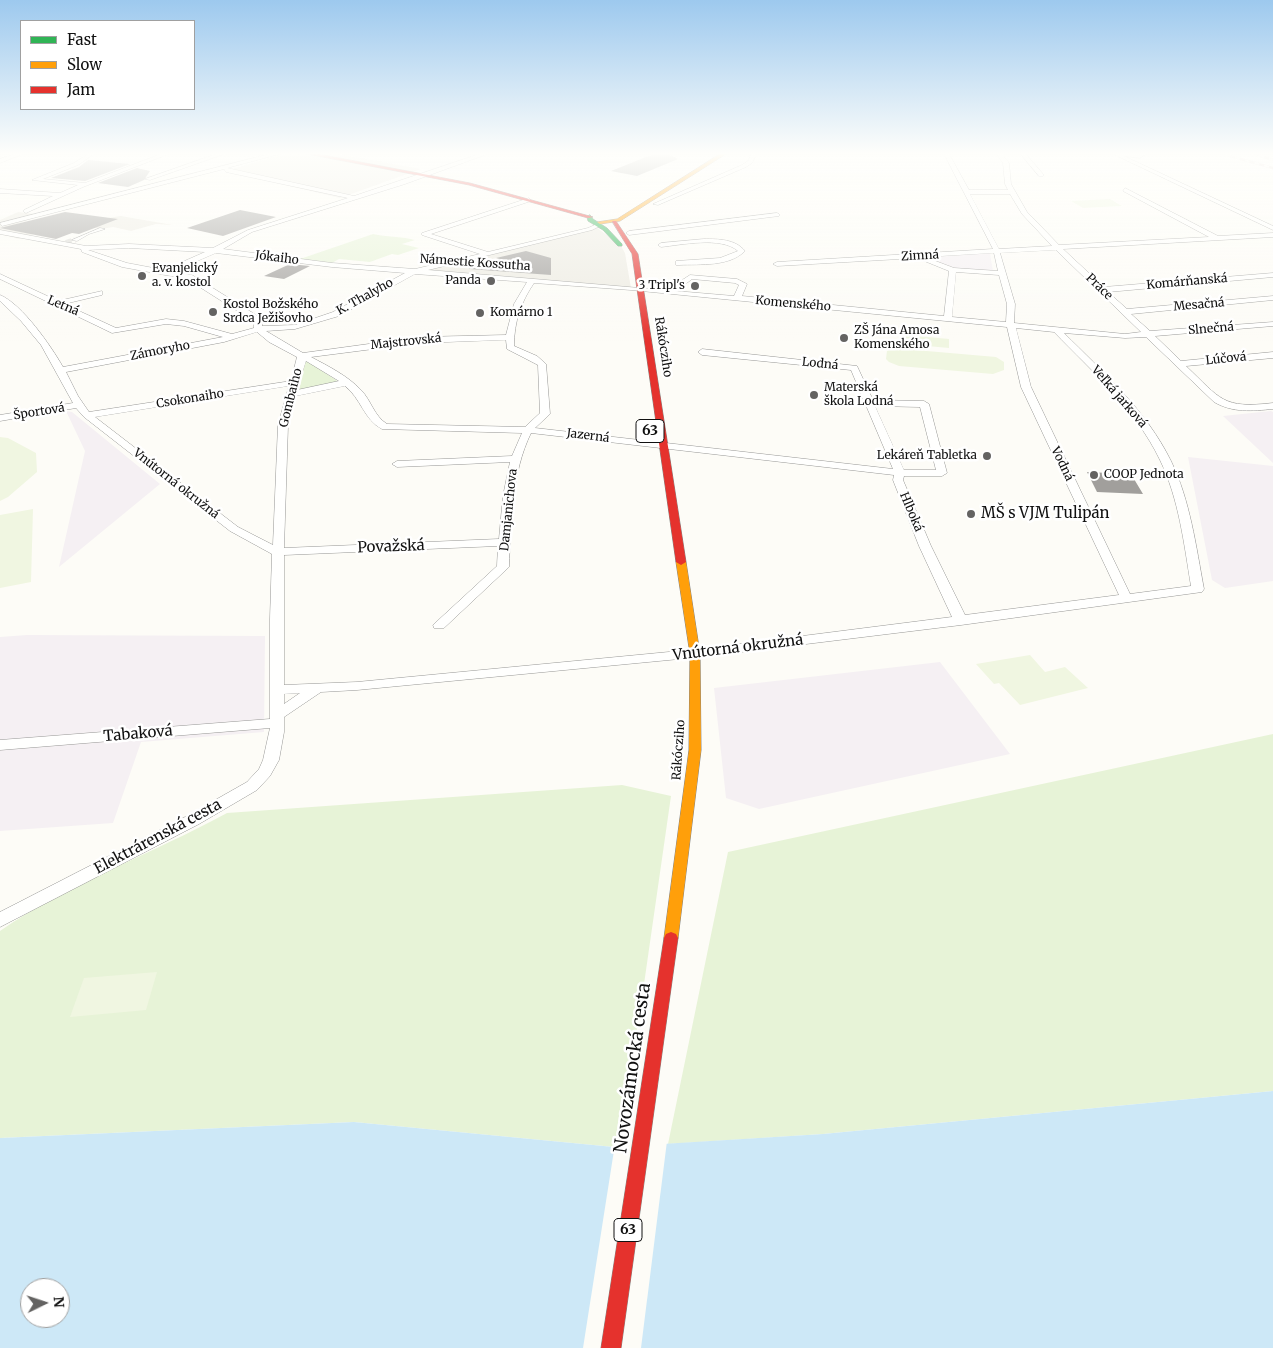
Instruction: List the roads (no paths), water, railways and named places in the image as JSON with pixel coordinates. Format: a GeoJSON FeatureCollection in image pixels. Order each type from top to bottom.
{"type":"FeatureCollection","features":[{"type":"Feature","properties":{"kind":"main road"},"geometry":{"type":"LineString","coordinates":[[583,215],[595,219]]}},
{"type":"Feature","properties":{"kind":"main road"},"geometry":{"type":"LineString","coordinates":[[622,215],[615,218],[635,250]]}},
{"type":"Feature","properties":{"kind":"main road"},"geometry":{"type":"LineString","coordinates":[[629,233],[626,220],[633,215]]}},
{"type":"Feature","properties":{"kind":"main road","name":"Námestie Kossutha"},"geometry":{"type":"LineString","coordinates":[[595,219],[615,218]]}},
{"type":"Feature","properties":{"kind":"main road","name":"Rákócziho"},"geometry":{"type":"LineString","coordinates":[[595,219],[615,238],[625,253],[635,288],[664,446],[695,654],[695,750],[690,793]]}},
{"type":"Feature","properties":{"kind":"main road","name":"63"},"geometry":{"type":"LineString","coordinates":[[629,233],[635,244],[635,250]]}},
{"type":"Feature","properties":{"kind":"main road","name":"Rákócziho"},"geometry":{"type":"LineString","coordinates":[[635,250],[635,288],[655,468]]}},
{"type":"Feature","properties":{"kind":"main road","name":"Rákócziho"},"geometry":{"type":"LineString","coordinates":[[683,695],[690,793]]}},
{"type":"Feature","properties":{"kind":"main road","name":"Novozámocká cesta"},"geometry":{"type":"LineString","coordinates":[[611,1348],[690,793]]}},
{"type":"Feature","properties":{"kind":"street"},"geometry":{"type":"LineString","coordinates":[[1,224],[18,215]]}},
{"type":"Feature","properties":{"kind":"street"},"geometry":{"type":"LineString","coordinates":[[1,224],[37,215]]}},
{"type":"Feature","properties":{"kind":"street"},"geometry":{"type":"LineString","coordinates":[[163,273],[214,251],[250,232],[303,215]]}},
{"type":"Feature","properties":{"kind":"street"},"geometry":{"type":"LineString","coordinates":[[483,215],[424,234],[486,254]]}},
{"type":"Feature","properties":{"kind":"street"},"geometry":{"type":"LineString","coordinates":[[574,215],[590,224],[590,227],[583,230]]}},
{"type":"Feature","properties":{"kind":"street"},"geometry":{"type":"LineString","coordinates":[[653,239],[777,215]]}},
{"type":"Feature","properties":{"kind":"street","name":"Vodná"},"geometry":{"type":"LineString","coordinates":[[978,215],[996,252],[1011,304],[1009,318],[1026,387],[1126,598]]}},
{"type":"Feature","properties":{"kind":"street","name":"Práce"},"geometry":{"type":"LineString","coordinates":[[1026,215],[1101,290],[1225,406],[1243,409],[1273,406]]}},
{"type":"Feature","properties":{"kind":"street"},"geometry":{"type":"LineString","coordinates":[[1172,215],[1215,238]]}},
{"type":"Feature","properties":{"kind":"street"},"geometry":{"type":"LineString","coordinates":[[1245,215],[1273,228]]}},
{"type":"Feature","properties":{"kind":"street","name":"Námestie Kossutha"},"geometry":{"type":"LineString","coordinates":[[412,272],[583,230],[595,219]]}},
{"type":"Feature","properties":{"kind":"street"},"geometry":{"type":"LineString","coordinates":[[74,240],[102,229]]}},
{"type":"Feature","properties":{"kind":"street","name":"Jókaiho"},"geometry":{"type":"LineString","coordinates":[[0,232],[23,238],[86,248],[129,246],[214,251],[412,272]]}},
{"type":"Feature","properties":{"kind":"street"},"geometry":{"type":"LineString","coordinates":[[629,233],[653,239],[715,241],[734,245],[741,250],[738,254],[716,260],[674,258]]}},
{"type":"Feature","properties":{"kind":"street","name":"Zimná"},"geometry":{"type":"LineString","coordinates":[[777,264],[1273,235]]}},
{"type":"Feature","properties":{"kind":"street"},"geometry":{"type":"LineString","coordinates":[[653,239],[674,258],[690,277]]}},
{"type":"Feature","properties":{"kind":"street","name":"Gombaiho"},"geometry":{"type":"LineString","coordinates":[[86,248],[84,251],[125,264],[189,277],[253,317],[258,322],[258,329],[272,340],[302,356],[283,425],[277,552]]}},
{"type":"Feature","properties":{"kind":"street"},"geometry":{"type":"LineString","coordinates":[[918,256],[953,270],[1001,273]]}},
{"type":"Feature","properties":{"kind":"street"},"geometry":{"type":"LineString","coordinates":[[948,319],[953,270]]}},
{"type":"Feature","properties":{"kind":"street","name":"Námestie Kossutha"},"geometry":{"type":"LineString","coordinates":[[412,272],[635,288]]}},
{"type":"Feature","properties":{"kind":"street","name":"K. Thalyho"},"geometry":{"type":"LineString","coordinates":[[258,329],[295,327],[318,322],[412,272]]}},
{"type":"Feature","properties":{"kind":"street","name":"Komárňanská"},"geometry":{"type":"LineString","coordinates":[[1101,290],[1273,275]]}},
{"type":"Feature","properties":{"kind":"street","name":"Letná"},"geometry":{"type":"LineString","coordinates":[[0,276],[115,331],[128,330],[157,322],[177,322],[231,336]]}},
{"type":"Feature","properties":{"kind":"street"},"geometry":{"type":"LineString","coordinates":[[680,284],[690,277],[740,282],[743,284],[737,299]]}},
{"type":"Feature","properties":{"kind":"street"},"geometry":{"type":"LineString","coordinates":[[510,337],[520,296],[532,281]]}},
{"type":"Feature","properties":{"kind":"street","name":"Komenského"},"geometry":{"type":"LineString","coordinates":[[635,288],[1057,330],[1125,336],[1149,335]]}},
{"type":"Feature","properties":{"kind":"street"},"geometry":{"type":"LineString","coordinates":[[57,303],[99,293]]}},
{"type":"Feature","properties":{"kind":"street","name":"Vnútorná okružná"},"geometry":{"type":"LineString","coordinates":[[0,298],[14,309],[43,341],[77,405],[87,415],[234,529],[277,552]]}},
{"type":"Feature","properties":{"kind":"street","name":"Mesačná"},"geometry":{"type":"LineString","coordinates":[[1124,312],[1273,298]]}},
{"type":"Feature","properties":{"kind":"street","name":"Slnečná"},"geometry":{"type":"LineString","coordinates":[[1149,335],[1273,324]]}},
{"type":"Feature","properties":{"kind":"street","name":"Zámoryho"},"geometry":{"type":"LineString","coordinates":[[60,370],[224,339],[258,329]]}},
{"type":"Feature","properties":{"kind":"street","name":"Veľká jarková"},"geometry":{"type":"LineString","coordinates":[[1057,330],[1136,414],[1159,448],[1175,483],[1198,589]]}},
{"type":"Feature","properties":{"kind":"street","name":"Majstrovská"},"geometry":{"type":"LineString","coordinates":[[302,356],[420,340],[510,337]]}},
{"type":"Feature","properties":{"kind":"street","name":"Damjanichova"},"geometry":{"type":"LineString","coordinates":[[439,625],[503,567],[504,542],[515,459],[529,430],[545,414],[542,364],[534,358],[510,347],[510,337]]}},
{"type":"Feature","properties":{"kind":"street","name":"Lodná"},"geometry":{"type":"LineString","coordinates":[[702,352],[854,368],[900,474]]}},
{"type":"Feature","properties":{"kind":"street","name":"Lúčová"},"geometry":{"type":"LineString","coordinates":[[1179,364],[1273,354]]}},
{"type":"Feature","properties":{"kind":"street","name":"Jazerná"},"geometry":{"type":"LineString","coordinates":[[302,356],[318,364],[358,393],[379,424],[385,427],[529,430],[900,474]]}},
{"type":"Feature","properties":{"kind":"street"},"geometry":{"type":"LineString","coordinates":[[291,394],[344,382]]}},
{"type":"Feature","properties":{"kind":"street","name":"Csokonaiho"},"geometry":{"type":"LineString","coordinates":[[87,415],[294,383]]}},
{"type":"Feature","properties":{"kind":"street","name":"Hlboká"},"geometry":{"type":"LineString","coordinates":[[869,403],[924,404],[942,473],[900,474],[898,480],[928,552],[961,621]]}},
{"type":"Feature","properties":{"kind":"street","name":"Športová"},"geometry":{"type":"LineString","coordinates":[[0,418],[77,405]]}},
{"type":"Feature","properties":{"kind":"street"},"geometry":{"type":"LineString","coordinates":[[397,464],[515,459]]}},
{"type":"Feature","properties":{"kind":"street","name":"Považská"},"geometry":{"type":"LineString","coordinates":[[277,552],[504,542]]}},
{"type":"Feature","properties":{"kind":"street"},"geometry":{"type":"LineString","coordinates":[[277,552],[277,719]]}},
{"type":"Feature","properties":{"kind":"street","name":"Vnútorná okružná"},"geometry":{"type":"LineString","coordinates":[[276,690],[316,689],[695,654],[1198,589]]}},
{"type":"Feature","properties":{"kind":"street"},"geometry":{"type":"LineString","coordinates":[[277,719],[316,689]]}},
{"type":"Feature","properties":{"kind":"street","name":"Tabaková"},"geometry":{"type":"LineString","coordinates":[[0,745],[277,719]]}},
{"type":"Feature","properties":{"kind":"street","name":"Elektrárenská cesta"},"geometry":{"type":"LineString","coordinates":[[0,920],[192,820],[252,786],[265,772],[271,760],[277,732],[277,719]]}},
{"type":"Feature","properties":{"kind":"water"},"geometry":{"type":"Polygon","coordinates":[[[1273,1091],[1273,1348],[0,1348],[0,1138],[354,1122],[614,1147],[823,1134],[1273,1091]]]}},
{"type":"Feature","properties":{"kind":"tunnel"},"geometry":{"type":"LineString","coordinates":[[66,243],[75,240]]}},
{"type":"Feature","properties":{"kind":"place","name":"Evanjelický a. v. kostol"},"geometry":{"type":"Point","coordinates":[142,276]}},
{"type":"Feature","properties":{"kind":"place","name":"Panda"},"geometry":{"type":"Point","coordinates":[491,281]}},
{"type":"Feature","properties":{"kind":"place","name":"3 Tripl's"},"geometry":{"type":"Point","coordinates":[695,286]}},
{"type":"Feature","properties":{"kind":"place","name":"Kostol Božského Srdca Ježišovho"},"geometry":{"type":"Point","coordinates":[213,312]}},
{"type":"Feature","properties":{"kind":"place","name":"Komárno 1"},"geometry":{"type":"Point","coordinates":[480,313]}},
{"type":"Feature","properties":{"kind":"place","name":"ZŠ Jána Amosa Komenského"},"geometry":{"type":"Point","coordinates":[844,338]}},
{"type":"Feature","properties":{"kind":"place","name":"Materská škola Lodná"},"geometry":{"type":"Point","coordinates":[814,395]}},
{"type":"Feature","properties":{"kind":"place","name":"Lekáreň Tabletka"},"geometry":{"type":"Point","coordinates":[987,456]}},
{"type":"Feature","properties":{"kind":"place","name":"COOP Jednota"},"geometry":{"type":"Point","coordinates":[1094,475]}},
{"type":"Feature","properties":{"kind":"place","name":"MŠ s VJM Tulipán"},"geometry":{"type":"Point","coordinates":[971,514]}}]}
